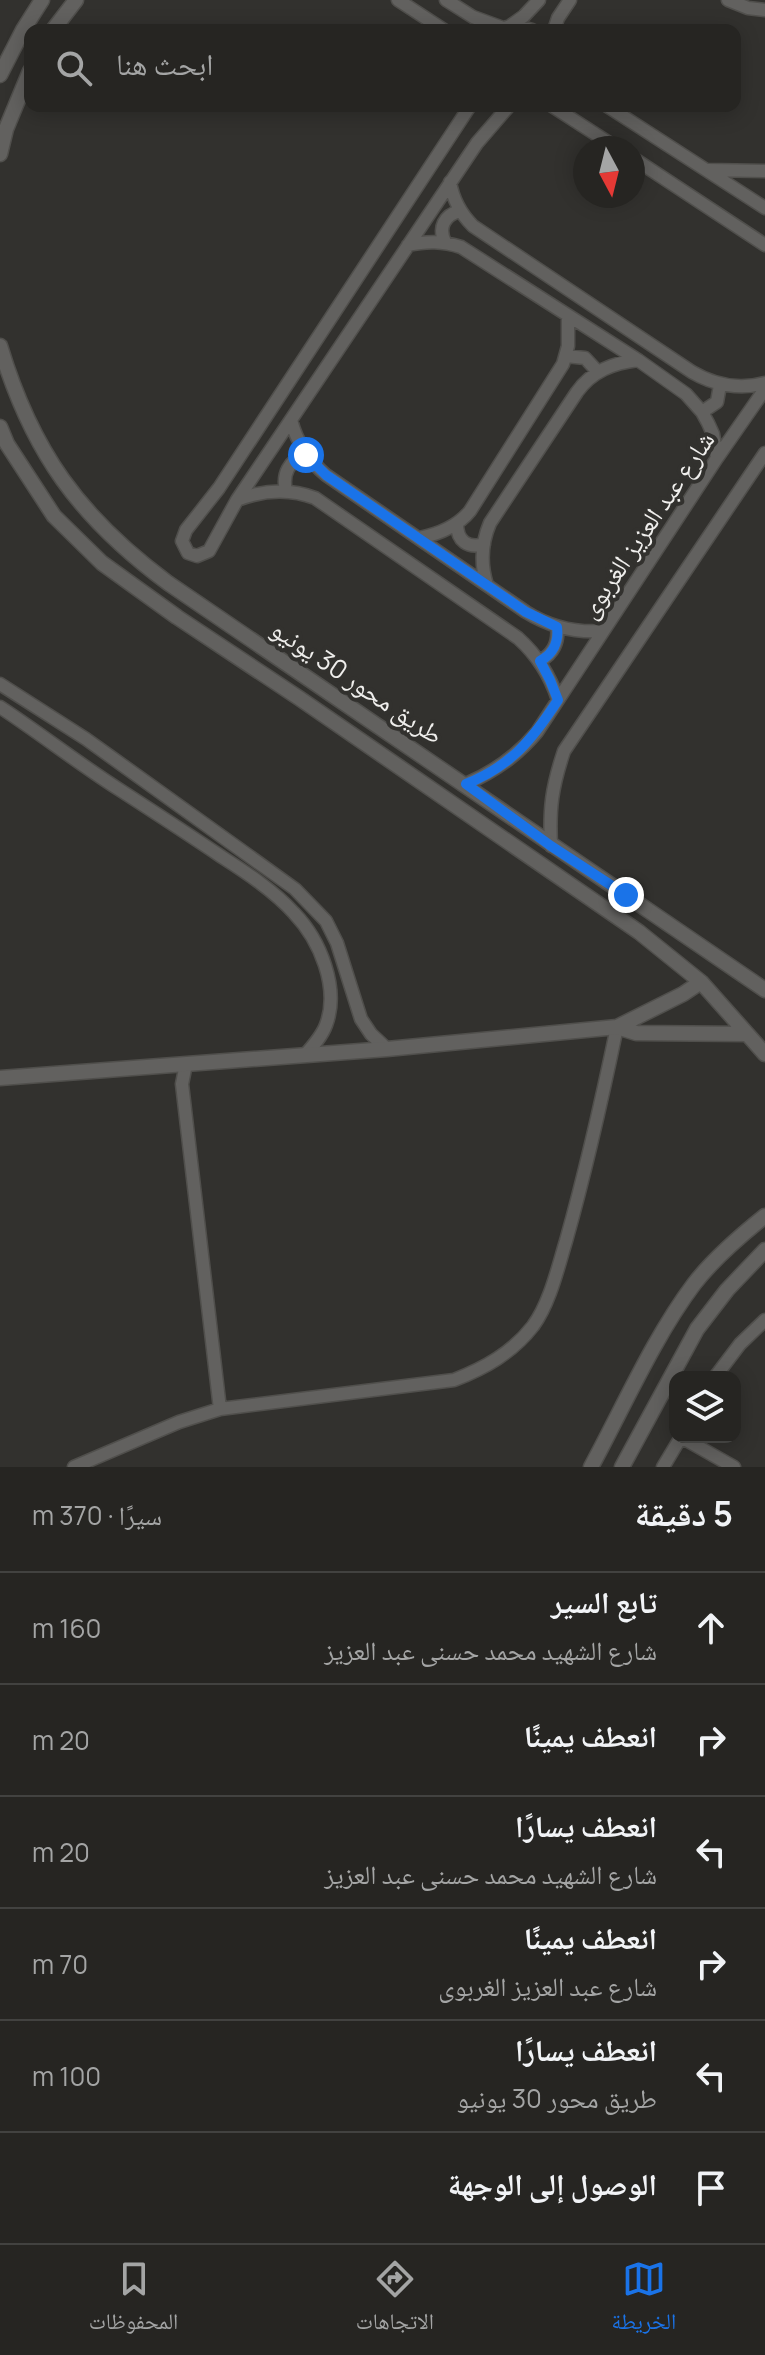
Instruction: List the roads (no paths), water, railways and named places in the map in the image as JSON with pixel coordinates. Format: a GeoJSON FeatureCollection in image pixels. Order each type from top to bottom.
{"type":"FeatureCollection","features":[{"type":"Feature","properties":{"kind":"street"},"geometry":{"type":"LineString","coordinates":[[27,24],[42,0]]}},
{"type":"Feature","properties":{"kind":"street"},"geometry":{"type":"LineString","coordinates":[[58,24],[76,0]]}},
{"type":"Feature","properties":{"kind":"street"},"geometry":{"type":"LineString","coordinates":[[398,0],[435,24]]}},
{"type":"Feature","properties":{"kind":"street"},"geometry":{"type":"LineString","coordinates":[[446,0],[473,17],[493,24]]}},
{"type":"Feature","properties":{"kind":"street"},"geometry":{"type":"LineString","coordinates":[[511,24],[524,16],[539,0]]}},
{"type":"Feature","properties":{"kind":"street"},"geometry":{"type":"LineString","coordinates":[[556,24],[570,0]]}},
{"type":"Feature","properties":{"kind":"street"},"geometry":{"type":"LineString","coordinates":[[728,0],[748,8],[765,10]]}},
{"type":"Feature","properties":{"kind":"street"},"geometry":{"type":"LineString","coordinates":[[0,75],[24,28]]}},
{"type":"Feature","properties":{"kind":"street"},"geometry":{"type":"LineString","coordinates":[[0,154],[6,129],[24,86]]}},
{"type":"Feature","properties":{"kind":"street"},"geometry":{"type":"LineString","coordinates":[[466,112],[219,488],[186,530],[182,541],[188,553],[197,556],[209,551],[237,500],[450,182],[504,112]]}},
{"type":"Feature","properties":{"kind":"street"},"geometry":{"type":"LineString","coordinates":[[561,112],[598,136]]}},
{"type":"Feature","properties":{"kind":"street"},"geometry":{"type":"LineString","coordinates":[[616,112],[765,208]]}},
{"type":"Feature","properties":{"kind":"street"},"geometry":{"type":"LineString","coordinates":[[645,166],[765,245]]}},
{"type":"Feature","properties":{"kind":"street"},"geometry":{"type":"LineString","coordinates":[[706,170],[765,171]]}},
{"type":"Feature","properties":{"kind":"street"},"geometry":{"type":"LineString","coordinates":[[450,182],[460,211],[473,226],[700,377],[720,385],[765,386]]}},
{"type":"Feature","properties":{"kind":"street"},"geometry":{"type":"LineString","coordinates":[[445,242],[441,229],[443,222],[460,211]]}},
{"type":"Feature","properties":{"kind":"street"},"geometry":{"type":"LineString","coordinates":[[408,245],[445,242],[470,252],[638,360],[686,394],[702,412],[713,434],[717,458]]}},
{"type":"Feature","properties":{"kind":"street"},"geometry":{"type":"LineString","coordinates":[[419,538],[457,524],[470,511],[559,373],[566,356],[568,317]]}},
{"type":"Feature","properties":{"kind":"street","name":"طريق محور 30 يونيو"},"geometry":{"type":"LineString","coordinates":[[0,346],[11,383],[48,461],[73,496],[133,558],[765,990]]}},
{"type":"Feature","properties":{"kind":"street"},"geometry":{"type":"LineString","coordinates":[[566,356],[585,358],[598,372]]}},
{"type":"Feature","properties":{"kind":"street"},"geometry":{"type":"LineString","coordinates":[[487,585],[482,564],[490,523],[577,392],[598,372],[617,363],[638,360]]}},
{"type":"Feature","properties":{"kind":"street"},"geometry":{"type":"LineString","coordinates":[[702,412],[717,402],[720,385]]}},
{"type":"Feature","properties":{"kind":"street","name":"شارع عبد العزيز الغربوى"},"geometry":{"type":"LineString","coordinates":[[466,784],[500,767],[537,732],[765,386]]}},
{"type":"Feature","properties":{"kind":"street"},"geometry":{"type":"LineString","coordinates":[[291,420],[306,455],[326,475],[487,585],[536,618],[557,627],[603,631]]}},
{"type":"Feature","properties":{"kind":"street","name":"طريق محور 30 يونيو"},"geometry":{"type":"LineString","coordinates":[[0,427],[13,454],[54,516],[102,563],[639,932],[701,982],[764,1050]]}},
{"type":"Feature","properties":{"kind":"street"},"geometry":{"type":"LineString","coordinates":[[551,846],[551,803],[564,751],[765,453]]}},
{"type":"Feature","properties":{"kind":"street"},"geometry":{"type":"LineString","coordinates":[[286,491],[284,478],[289,466],[306,455]]}},
{"type":"Feature","properties":{"kind":"street"},"geometry":{"type":"LineString","coordinates":[[237,500],[259,493],[286,491],[315,498],[510,631],[540,661],[558,700]]}},
{"type":"Feature","properties":{"kind":"street"},"geometry":{"type":"LineString","coordinates":[[457,524],[459,536],[467,544],[484,544]]}},
{"type":"Feature","properties":{"kind":"street"},"geometry":{"type":"LineString","coordinates":[[540,661],[555,647],[557,627]]}},
{"type":"Feature","properties":{"kind":"street"},"geometry":{"type":"LineString","coordinates":[[0,684],[86,739],[295,889],[326,921],[337,943],[361,1019],[387,1049]]}},
{"type":"Feature","properties":{"kind":"street"},"geometry":{"type":"LineString","coordinates":[[0,707],[91,772],[249,875],[294,912],[324,963],[329,983],[327,1024],[305,1055]]}},
{"type":"Feature","properties":{"kind":"street"},"geometry":{"type":"LineString","coordinates":[[0,1078],[387,1049],[617,1027],[701,982]]}},
{"type":"Feature","properties":{"kind":"street"},"geometry":{"type":"LineString","coordinates":[[617,1027],[636,1033],[747,1034]]}},
{"type":"Feature","properties":{"kind":"street"},"geometry":{"type":"LineString","coordinates":[[74,1467],[179,1422],[220,1409],[454,1380],[482,1370],[510,1350],[534,1324],[553,1284],[592,1146],[617,1027]]}},
{"type":"Feature","properties":{"kind":"street"},"geometry":{"type":"LineString","coordinates":[[186,1064],[182,1084],[220,1409]]}},
{"type":"Feature","properties":{"kind":"street"},"geometry":{"type":"LineString","coordinates":[[591,1467],[670,1320],[695,1283],[742,1234],[765,1216]]}},
{"type":"Feature","properties":{"kind":"street"},"geometry":{"type":"LineString","coordinates":[[622,1467],[697,1329],[727,1290],[765,1250]]}},
{"type":"Feature","properties":{"kind":"street"},"geometry":{"type":"LineString","coordinates":[[720,1371],[740,1344],[765,1320]]}},
{"type":"Feature","properties":{"kind":"street"},"geometry":{"type":"LineString","coordinates":[[663,1467],[677,1443]]}},
{"type":"Feature","properties":{"kind":"street"},"geometry":{"type":"LineString","coordinates":[[692,1443],[734,1467]]}}]}
